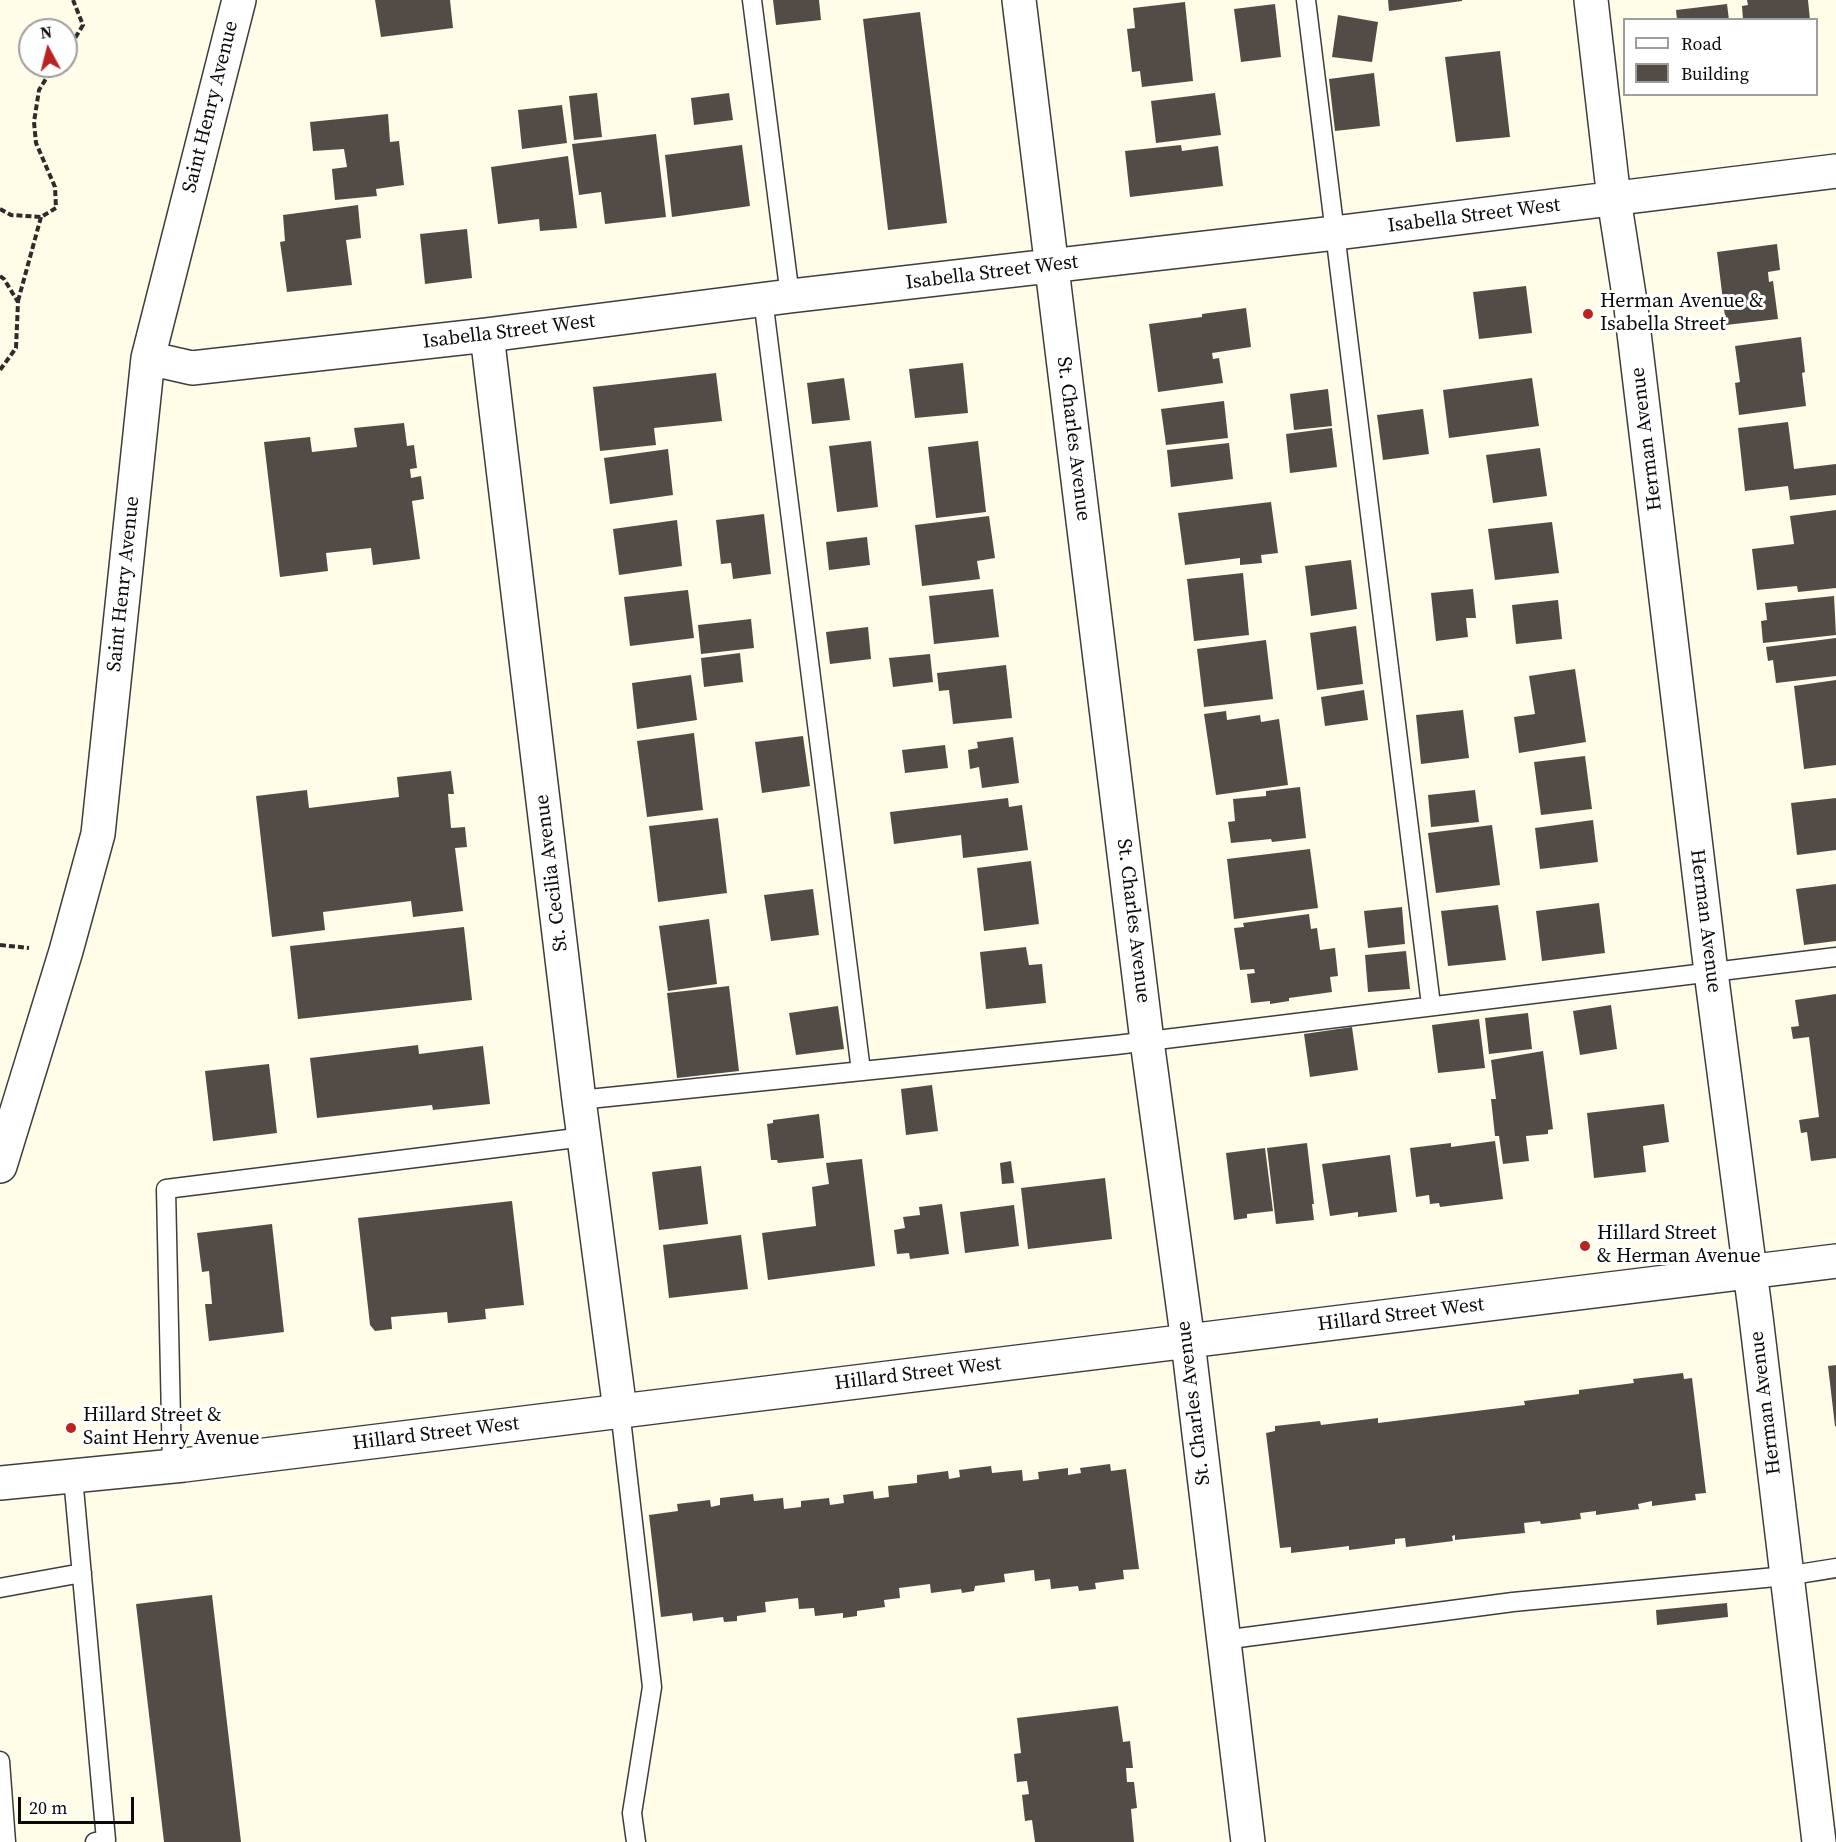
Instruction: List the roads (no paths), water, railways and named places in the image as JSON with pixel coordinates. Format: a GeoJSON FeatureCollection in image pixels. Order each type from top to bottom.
{"type":"FeatureCollection","features":[{"type":"Feature","properties":{"kind":"street","name":"Saint Henry Avenue"},"geometry":{"type":"LineString","coordinates":[[0,1166],[66,951],[98,834],[148,358],[238,0]]}},
{"type":"Feature","properties":{"kind":"street","name":"St. Charles Avenue"},"geometry":{"type":"LineString","coordinates":[[1020,0],[1147,1041],[1188,1342],[1248,1842]]}},
{"type":"Feature","properties":{"kind":"street","name":"Herman Avenue"},"geometry":{"type":"LineString","coordinates":[[1592,0],[1614,199],[1631,308],[1819,1842]]}},
{"type":"Feature","properties":{"kind":"street","name":"Isabella Street West"},"geometry":{"type":"LineString","coordinates":[[148,358],[192,368],[487,335],[776,298],[1335,233],[1836,171]]}},
{"type":"Feature","properties":{"kind":"street","name":"St. Cecilia Avenue"},"geometry":{"type":"LineString","coordinates":[[487,335],[579,1100],[620,1410]]}},
{"type":"Feature","properties":{"kind":"street","name":"Hillard Street West"},"geometry":{"type":"LineString","coordinates":[[0,1483],[172,1466],[1836,1261]]}},
{"type":"Feature","properties":{"kind":"lane"},"geometry":{"type":"LineString","coordinates":[[752,0],[776,298],[861,1071]]}},
{"type":"Feature","properties":{"kind":"lane"},"geometry":{"type":"LineString","coordinates":[[1306,0],[1431,1005]]}},
{"type":"Feature","properties":{"kind":"lane"},"geometry":{"type":"LineString","coordinates":[[579,1100],[1147,1041],[1836,957]]}},
{"type":"Feature","properties":{"kind":"lane"},"geometry":{"type":"LineString","coordinates":[[172,1466],[166,1189],[584,1137]]}},
{"type":"Feature","properties":{"kind":"lane"},"geometry":{"type":"LineString","coordinates":[[620,1410],[652,1686],[632,1813],[636,1842]]}},
{"type":"Feature","properties":{"kind":"lane"},"geometry":{"type":"LineString","coordinates":[[73,1477],[106,1840],[95,1842]]}},
{"type":"Feature","properties":{"kind":"lane"},"geometry":{"type":"LineString","coordinates":[[1222,1640],[1513,1602],[1786,1576],[1836,1568]]}},
{"type":"Feature","properties":{"kind":"lane"},"geometry":{"type":"LineString","coordinates":[[0,1588],[82,1573]]}},
{"type":"Feature","properties":{"kind":"lane"},"geometry":{"type":"LineString","coordinates":[[0,1761],[6,1842]]}},
{"type":"Feature","properties":{"kind":"place","name":"Herman Avenue & Isabella Street"},"geometry":{"type":"Point","coordinates":[1588,314]}},
{"type":"Feature","properties":{"kind":"place","name":"Hillard Street & Herman Avenue"},"geometry":{"type":"Point","coordinates":[1585,1246]}},
{"type":"Feature","properties":{"kind":"place","name":"Hillard Street & Saint Henry Avenue"},"geometry":{"type":"Point","coordinates":[71,1428]}}]}
